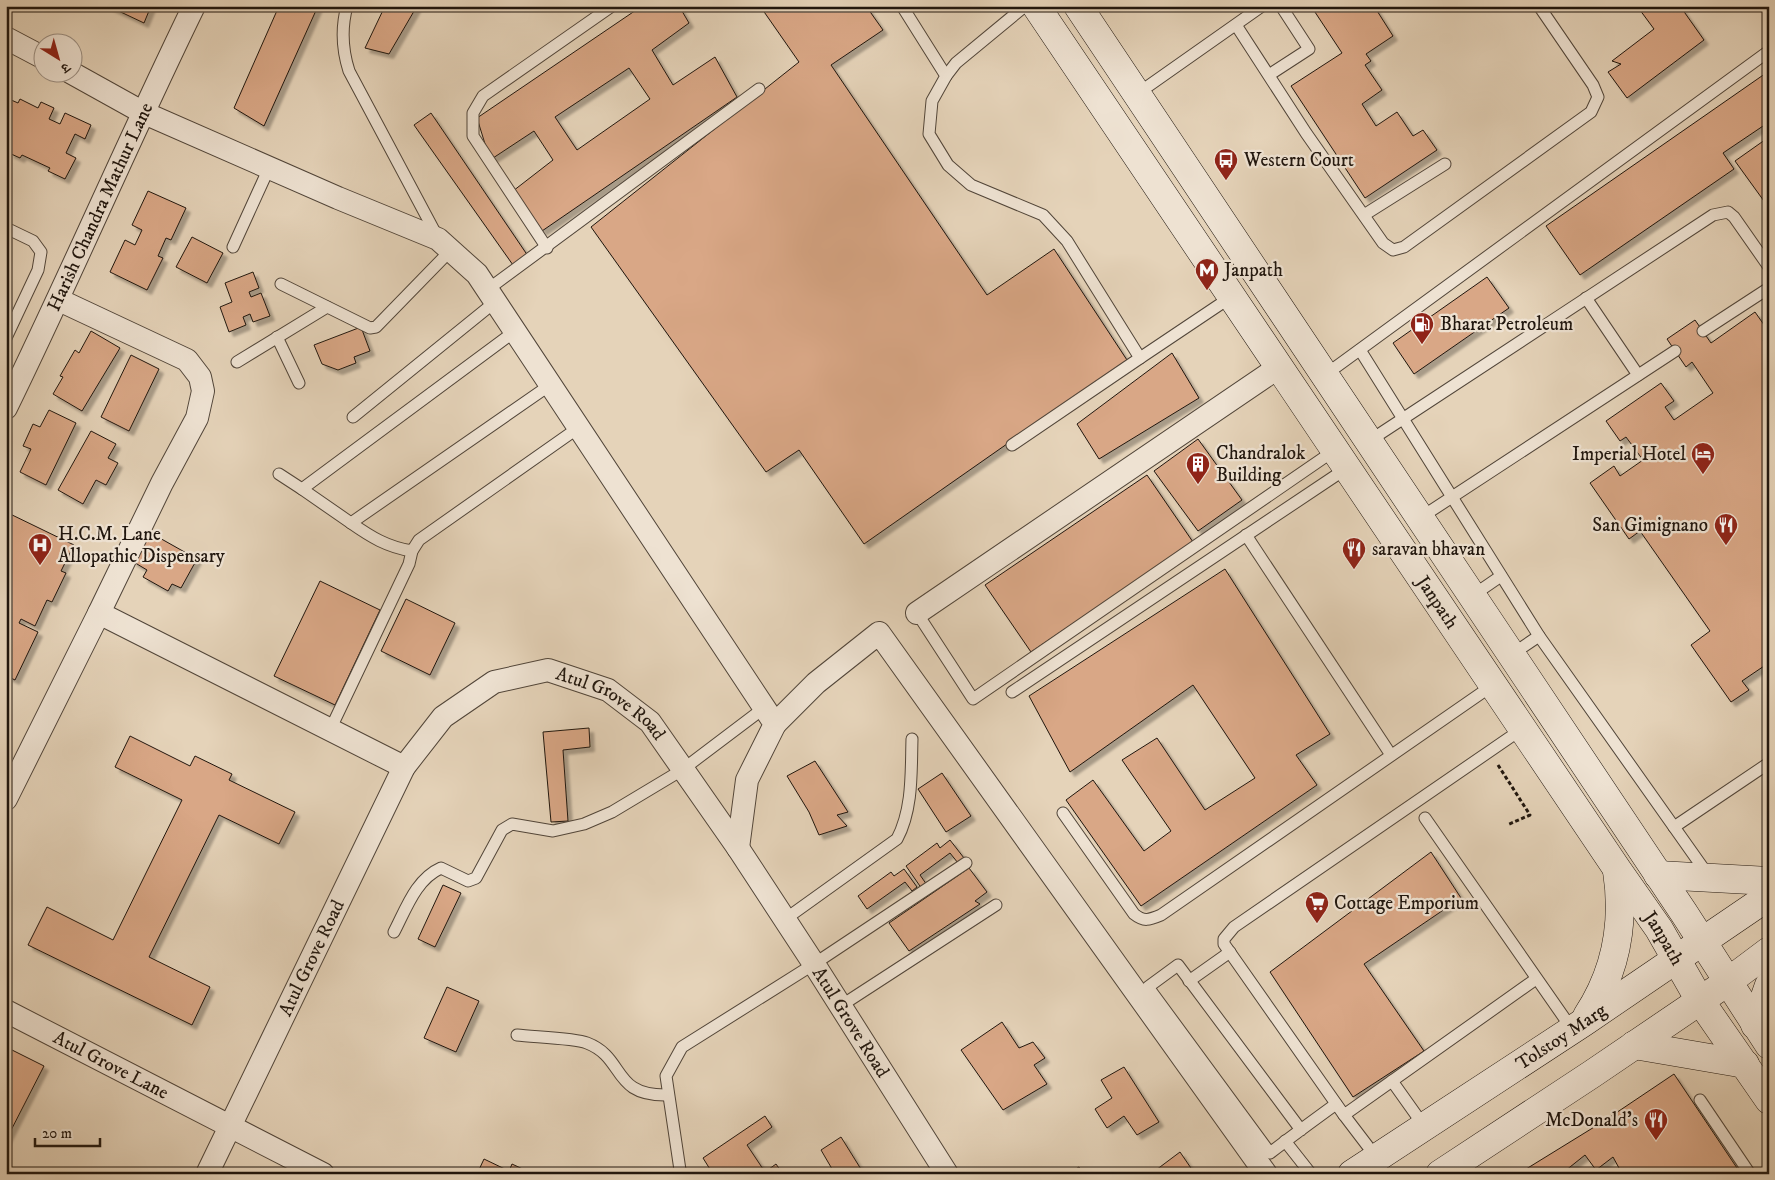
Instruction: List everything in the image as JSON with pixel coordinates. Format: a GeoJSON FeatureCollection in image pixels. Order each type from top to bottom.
{"type":"FeatureCollection","features":[{"type":"Feature","properties":{"kind":"main road","name":"Janpath"},"geometry":{"type":"LineString","coordinates":[[1036,6],[1677,958],[1699,1000],[1769,1100]]}},
{"type":"Feature","properties":{"kind":"main road","name":"Janpath"},"geometry":{"type":"LineString","coordinates":[[1078,6],[1703,942],[1762,1035]]}},
{"type":"Feature","properties":{"kind":"main road"},"geometry":{"type":"LineString","coordinates":[[1578,1026],[1599,996],[1614,960],[1621,915],[1617,869]]}},
{"type":"Feature","properties":{"kind":"main road"},"geometry":{"type":"LineString","coordinates":[[1658,875],[1769,881]]}},
{"type":"Feature","properties":{"kind":"main road","name":"Tolstoy Marg"},"geometry":{"type":"LineString","coordinates":[[1352,1174],[1578,1026],[1769,896]]}},
{"type":"Feature","properties":{"kind":"main road"},"geometry":{"type":"LineString","coordinates":[[1440,1174],[1728,981],[1769,950]]}},
{"type":"Feature","properties":{"kind":"main road"},"geometry":{"type":"LineString","coordinates":[[1762,1035],[1769,985]]}},
{"type":"Feature","properties":{"kind":"main road"},"geometry":{"type":"LineString","coordinates":[[1634,1045],[1745,1064]]}},
{"type":"Feature","properties":{"kind":"street","name":"Harish Chandra Mathur Lane"},"geometry":{"type":"LineString","coordinates":[[6,408],[59,300],[142,112],[194,6]]}},
{"type":"Feature","properties":{"kind":"street"},"geometry":{"type":"LineString","coordinates":[[6,38],[32,52]]}},
{"type":"Feature","properties":{"kind":"street"},"geometry":{"type":"LineString","coordinates":[[82,79],[142,112],[445,245],[477,274],[770,716]]}},
{"type":"Feature","properties":{"kind":"street"},"geometry":{"type":"LineString","coordinates":[[6,799],[162,483],[197,418],[203,391],[200,377],[186,360],[59,300]]}},
{"type":"Feature","properties":{"kind":"street"},"geometry":{"type":"LineString","coordinates":[[917,613],[1279,367]]}},
{"type":"Feature","properties":{"kind":"street"},"geometry":{"type":"LineString","coordinates":[[99,612],[404,767]]}},
{"type":"Feature","properties":{"kind":"street"},"geometry":{"type":"LineString","coordinates":[[738,848],[747,780],[770,716],[816,683],[879,633],[1266,1174]]}},
{"type":"Feature","properties":{"kind":"street","name":"Atul Grove Road"},"geometry":{"type":"LineString","coordinates":[[207,1174],[404,767],[442,716],[494,682],[548,670],[608,690],[650,722],[738,848],[947,1174]]}},
{"type":"Feature","properties":{"kind":"street","name":"Atul Grove Lane"},"geometry":{"type":"LineString","coordinates":[[6,1011],[323,1174]]}},
{"type":"Feature","properties":{"kind":"lane"},"geometry":{"type":"LineString","coordinates":[[281,284],[370,328],[376,328],[445,245],[349,71],[345,59],[343,27],[347,6]]}},
{"type":"Feature","properties":{"kind":"lane"},"geometry":{"type":"LineString","coordinates":[[546,248],[473,136],[473,113],[483,96],[612,6]]}},
{"type":"Feature","properties":{"kind":"lane"},"geometry":{"type":"LineString","coordinates":[[902,6],[946,76]]}},
{"type":"Feature","properties":{"kind":"lane"},"geometry":{"type":"LineString","coordinates":[[1025,6],[956,63],[946,76],[932,101],[929,134],[948,165],[971,185],[1043,215],[1067,241],[1140,358]]}},
{"type":"Feature","properties":{"kind":"lane"},"geometry":{"type":"LineString","coordinates":[[1137,94],[1262,6]]}},
{"type":"Feature","properties":{"kind":"lane"},"geometry":{"type":"LineString","coordinates":[[1269,76],[1309,49],[1281,6]]}},
{"type":"Feature","properties":{"kind":"lane"},"geometry":{"type":"LineString","coordinates":[[1236,24],[1269,76],[1383,243],[1393,250],[1404,247],[1591,112],[1598,97],[1594,85],[1539,6]]}},
{"type":"Feature","properties":{"kind":"lane"},"geometry":{"type":"LineString","coordinates":[[1325,375],[1769,51]]}},
{"type":"Feature","properties":{"kind":"lane"},"geometry":{"type":"LineString","coordinates":[[352,417],[546,248],[759,89]]}},
{"type":"Feature","properties":{"kind":"lane"},"geometry":{"type":"LineString","coordinates":[[1364,215],[1445,164]]}},
{"type":"Feature","properties":{"kind":"lane"},"geometry":{"type":"LineString","coordinates":[[233,247],[269,168]]}},
{"type":"Feature","properties":{"kind":"lane"},"geometry":{"type":"LineString","coordinates":[[1369,441],[1713,215],[1728,212],[1734,217],[1769,267]]}},
{"type":"Feature","properties":{"kind":"lane"},"geometry":{"type":"LineString","coordinates":[[6,228],[33,241],[41,252],[38,270],[6,338]]}},
{"type":"Feature","properties":{"kind":"lane"},"geometry":{"type":"LineString","coordinates":[[1703,332],[1769,288]]}},
{"type":"Feature","properties":{"kind":"lane"},"geometry":{"type":"LineString","coordinates":[[1012,445],[1231,297]]}},
{"type":"Feature","properties":{"kind":"lane"},"geometry":{"type":"LineString","coordinates":[[1586,298],[1638,374]]}},
{"type":"Feature","properties":{"kind":"lane"},"geometry":{"type":"LineString","coordinates":[[237,362],[327,307]]}},
{"type":"Feature","properties":{"kind":"lane"},"geometry":{"type":"LineString","coordinates":[[302,489],[514,332]]}},
{"type":"Feature","properties":{"kind":"lane"},"geometry":{"type":"LineString","coordinates":[[277,337],[299,382]]}},
{"type":"Feature","properties":{"kind":"lane"},"geometry":{"type":"LineString","coordinates":[[1360,350],[1539,636],[1709,877]]}},
{"type":"Feature","properties":{"kind":"lane"},"geometry":{"type":"LineString","coordinates":[[1420,518],[1675,351]]}},
{"type":"Feature","properties":{"kind":"lane"},"geometry":{"type":"LineString","coordinates":[[351,522],[550,385]]}},
{"type":"Feature","properties":{"kind":"lane"},"geometry":{"type":"LineString","coordinates":[[330,730],[409,564],[412,551],[419,540],[578,428]]}},
{"type":"Feature","properties":{"kind":"lane"},"geometry":{"type":"LineString","coordinates":[[1012,692],[1246,535],[1341,459]]}},
{"type":"Feature","properties":{"kind":"lane"},"geometry":{"type":"LineString","coordinates":[[917,613],[973,699],[1341,459]]}},
{"type":"Feature","properties":{"kind":"lane"},"geometry":{"type":"LineString","coordinates":[[279,474],[380,542],[394,548],[412,551]]}},
{"type":"Feature","properties":{"kind":"lane"},"geometry":{"type":"LineString","coordinates":[[1246,535],[1391,756]]}},
{"type":"Feature","properties":{"kind":"lane"},"geometry":{"type":"LineString","coordinates":[[1472,596],[1501,576]]}},
{"type":"Feature","properties":{"kind":"lane"},"geometry":{"type":"LineString","coordinates":[[1511,655],[1539,636]]}},
{"type":"Feature","properties":{"kind":"lane"},"geometry":{"type":"LineString","coordinates":[[1062,813],[1134,914],[1141,920],[1149,920],[1161,915],[1493,685]]}},
{"type":"Feature","properties":{"kind":"lane"},"geometry":{"type":"LineString","coordinates":[[394,932],[421,882],[427,876],[441,868],[468,880],[476,878],[502,830],[512,824],[554,831],[584,824],[612,812],[770,716]]}},
{"type":"Feature","properties":{"kind":"lane"},"geometry":{"type":"LineString","coordinates":[[1376,1157],[1336,1104],[1230,952],[1224,939],[1234,927],[1522,729]]}},
{"type":"Feature","properties":{"kind":"lane"},"geometry":{"type":"LineString","coordinates":[[784,920],[897,839],[904,825],[910,796],[912,739]]}},
{"type":"Feature","properties":{"kind":"lane"},"geometry":{"type":"LineString","coordinates":[[1674,827],[1769,763]]}},
{"type":"Feature","properties":{"kind":"lane"},"geometry":{"type":"LineString","coordinates":[[1425,818],[1536,979],[1578,1026]]}},
{"type":"Feature","properties":{"kind":"lane"},"geometry":{"type":"LineString","coordinates":[[683,1174],[680,1170],[667,1095],[666,1076],[682,1048],[966,864]]}},
{"type":"Feature","properties":{"kind":"lane"},"geometry":{"type":"LineString","coordinates":[[839,1007],[996,905]]}},
{"type":"Feature","properties":{"kind":"lane"},"geometry":{"type":"LineString","coordinates":[[1189,981],[1230,952]]}},
{"type":"Feature","properties":{"kind":"lane"},"geometry":{"type":"LineString","coordinates":[[1301,1130],[1178,965],[1148,987],[1270,1153],[1285,1141],[1301,1130],[1336,1104]]}},
{"type":"Feature","properties":{"kind":"lane"},"geometry":{"type":"LineString","coordinates":[[1344,1115],[1536,979]]}},
{"type":"Feature","properties":{"kind":"lane"},"geometry":{"type":"LineString","coordinates":[[517,1035],[586,1043],[609,1058],[628,1086],[656,1096],[667,1095]]}},
{"type":"Feature","properties":{"kind":"lane"},"geometry":{"type":"LineString","coordinates":[[1392,1081],[1424,1126]]}},
{"type":"Feature","properties":{"kind":"lane"},"geometry":{"type":"LineString","coordinates":[[1700,1100],[1750,1174]]}},
{"type":"Feature","properties":{"kind":"lane"},"geometry":{"type":"LineString","coordinates":[[1285,1141],[1311,1174]]}},
{"type":"Feature","properties":{"kind":"path"},"geometry":{"type":"LineString","coordinates":[[1490,752],[1530,814],[1507,825]]}},
{"type":"Feature","properties":{"kind":"building"},"geometry":{"type":"Polygon","coordinates":[[[108,6],[151,6],[144,23],[108,6]]]}},
{"type":"Feature","properties":{"kind":"building"},"geometry":{"type":"Polygon","coordinates":[[[279,6],[318,6],[264,126],[234,108],[279,6]]]}},
{"type":"Feature","properties":{"kind":"building"},"geometry":{"type":"Polygon","coordinates":[[[385,6],[417,6],[389,54],[365,48],[385,6]]]}},
{"type":"Feature","properties":{"kind":"building"},"geometry":{"type":"Polygon","coordinates":[[[642,6],[679,6],[689,23],[652,50],[673,85],[715,57],[737,97],[542,231],[513,191],[553,160],[534,131],[490,160],[477,118],[642,6]],[[629,68],[555,117],[577,150],[650,99],[629,68]]]}},
{"type":"Feature","properties":{"kind":"building"},"geometry":{"type":"Polygon","coordinates":[[[760,6],[866,6],[883,30],[831,65],[987,295],[1054,249],[1127,360],[864,544],[799,450],[766,472],[591,227],[799,62],[760,6]]]}},
{"type":"Feature","properties":{"kind":"building"},"geometry":{"type":"Polygon","coordinates":[[[1311,6],[1374,6],[1393,36],[1366,54],[1371,61],[1365,65],[1382,90],[1362,104],[1376,126],[1397,112],[1413,136],[1423,130],[1437,150],[1365,198],[1291,86],[1342,53],[1311,6]]]}},
{"type":"Feature","properties":{"kind":"building"},"geometry":{"type":"Polygon","coordinates":[[[1637,6],[1680,6],[1704,40],[1627,98],[1608,72],[1621,64],[1612,61],[1654,29],[1637,6]]]}},
{"type":"Feature","properties":{"kind":"building"},"geometry":{"type":"Polygon","coordinates":[[[1769,71],[1769,122],[1723,153],[1734,169],[1580,275],[1546,226],[1769,71]]]}},
{"type":"Feature","properties":{"kind":"building"},"geometry":{"type":"Polygon","coordinates":[[[9,99],[18,103],[20,99],[38,108],[41,102],[54,108],[49,119],[60,124],[65,113],[91,125],[85,139],[75,134],[66,153],[76,158],[65,179],[48,171],[50,168],[22,155],[20,158],[9,153],[11,150],[6,148],[6,106],[9,99]]]}},
{"type":"Feature","properties":{"kind":"building"},"geometry":{"type":"Polygon","coordinates":[[[431,113],[528,256],[513,265],[414,125],[431,113]]]}},
{"type":"Feature","properties":{"kind":"building"},"geometry":{"type":"Polygon","coordinates":[[[1769,137],[1769,157],[1764,161],[1769,167],[1769,208],[1735,161],[1769,137]]]}},
{"type":"Feature","properties":{"kind":"building"},"geometry":{"type":"Polygon","coordinates":[[[148,191],[186,208],[171,240],[166,238],[158,256],[163,258],[147,290],[110,272],[125,240],[135,245],[142,230],[132,225],[148,191]]]}},
{"type":"Feature","properties":{"kind":"building"},"geometry":{"type":"Polygon","coordinates":[[[192,237],[223,253],[207,283],[176,267],[192,237]]]}},
{"type":"Feature","properties":{"kind":"building"},"geometry":{"type":"Polygon","coordinates":[[[253,272],[259,288],[249,292],[251,297],[261,293],[270,316],[253,322],[250,314],[243,317],[246,325],[229,332],[220,307],[232,302],[225,283],[253,272]]]}},
{"type":"Feature","properties":{"kind":"building"},"geometry":{"type":"Polygon","coordinates":[[[1487,277],[1509,308],[1414,374],[1393,343],[1487,277]]]}},
{"type":"Feature","properties":{"kind":"building"},"geometry":{"type":"Polygon","coordinates":[[[1755,312],[1769,332],[1769,336],[1763,340],[1769,348],[1769,666],[1767,664],[1742,681],[1749,690],[1731,702],[1691,645],[1710,631],[1640,531],[1629,539],[1590,483],[1614,466],[1620,476],[1643,460],[1626,437],[1620,441],[1606,421],[1661,383],[1674,401],[1665,407],[1674,420],[1713,393],[1692,362],[1686,367],[1667,339],[1695,320],[1711,343],[1755,312]]]}},
{"type":"Feature","properties":{"kind":"building"},"geometry":{"type":"Polygon","coordinates":[[[361,327],[370,351],[354,357],[356,363],[338,370],[322,364],[314,345],[361,327]]]}},
{"type":"Feature","properties":{"kind":"building"},"geometry":{"type":"Polygon","coordinates":[[[91,331],[120,348],[82,411],[53,394],[63,377],[60,376],[75,350],[79,353],[91,331]]]}},
{"type":"Feature","properties":{"kind":"building"},"geometry":{"type":"Polygon","coordinates":[[[1172,353],[1199,398],[1099,459],[1077,424],[1172,353]]]}},
{"type":"Feature","properties":{"kind":"building"},"geometry":{"type":"Polygon","coordinates":[[[131,355],[159,369],[129,431],[101,417],[131,355]]]}},
{"type":"Feature","properties":{"kind":"building"},"geometry":{"type":"Polygon","coordinates":[[[49,410],[76,423],[46,485],[20,472],[31,449],[23,446],[33,424],[40,427],[49,410]]]}},
{"type":"Feature","properties":{"kind":"building"},"geometry":{"type":"Polygon","coordinates":[[[91,431],[116,444],[108,458],[118,463],[106,485],[96,480],[83,504],[58,490],[91,431]]]}},
{"type":"Feature","properties":{"kind":"building","name":"Chandralok Building"},"geometry":{"type":"Polygon","coordinates":[[[1198,439],[1242,500],[1198,531],[1154,471],[1198,439]]]}},
{"type":"Feature","properties":{"kind":"building"},"geometry":{"type":"Polygon","coordinates":[[[1147,475],[1193,542],[1031,652],[985,585],[1147,475]]]}},
{"type":"Feature","properties":{"kind":"building"},"geometry":{"type":"Polygon","coordinates":[[[6,512],[74,545],[61,571],[66,573],[52,602],[47,600],[35,626],[21,619],[19,623],[38,632],[15,680],[7,676],[6,679],[6,512]]]}},
{"type":"Feature","properties":{"kind":"building"},"geometry":{"type":"Polygon","coordinates":[[[149,532],[197,559],[181,588],[172,584],[168,591],[143,577],[147,570],[132,561],[149,532]]]}},
{"type":"Feature","properties":{"kind":"building"},"geometry":{"type":"Polygon","coordinates":[[[1225,569],[1330,734],[1296,755],[1317,785],[1141,906],[1066,800],[1093,780],[1144,851],[1171,831],[1122,760],[1157,738],[1205,810],[1255,778],[1193,685],[1070,772],[1029,696],[1225,569]]]}},
{"type":"Feature","properties":{"kind":"building"},"geometry":{"type":"Polygon","coordinates":[[[320,581],[380,610],[335,705],[274,676],[320,581]]]}},
{"type":"Feature","properties":{"kind":"building"},"geometry":{"type":"Polygon","coordinates":[[[406,599],[455,623],[430,675],[381,651],[406,599]]]}},
{"type":"Feature","properties":{"kind":"building"},"geometry":{"type":"Polygon","coordinates":[[[589,728],[590,747],[563,750],[568,821],[551,822],[543,732],[589,728]]]}},
{"type":"Feature","properties":{"kind":"building"},"geometry":{"type":"Polygon","coordinates":[[[130,736],[190,766],[195,756],[232,774],[229,780],[295,812],[279,844],[219,815],[149,957],[210,987],[192,1025],[28,945],[47,907],[113,940],[182,800],[115,767],[130,736]]]}},
{"type":"Feature","properties":{"kind":"building"},"geometry":{"type":"Polygon","coordinates":[[[815,761],[848,812],[837,815],[847,826],[819,835],[809,812],[787,776],[815,761]]]}},
{"type":"Feature","properties":{"kind":"building"},"geometry":{"type":"Polygon","coordinates":[[[942,773],[971,816],[946,832],[918,789],[942,773]]]}},
{"type":"Feature","properties":{"kind":"building"},"geometry":{"type":"Polygon","coordinates":[[[950,840],[964,858],[958,863],[950,853],[920,875],[927,885],[922,889],[906,866],[937,843],[940,848],[950,840]]]}},
{"type":"Feature","properties":{"kind":"building"},"geometry":{"type":"Polygon","coordinates":[[[1431,852],[1461,898],[1364,964],[1424,1051],[1353,1097],[1270,972],[1431,852]]]}},
{"type":"Feature","properties":{"kind":"building"},"geometry":{"type":"Polygon","coordinates":[[[969,868],[987,892],[975,901],[980,904],[909,951],[889,923],[969,868]]]}},
{"type":"Feature","properties":{"kind":"building"},"geometry":{"type":"Polygon","coordinates":[[[904,869],[917,887],[912,891],[905,882],[867,909],[858,896],[891,872],[894,876],[904,869]]]}},
{"type":"Feature","properties":{"kind":"building"},"geometry":{"type":"Polygon","coordinates":[[[443,885],[461,893],[435,947],[418,939],[443,885]]]}},
{"type":"Feature","properties":{"kind":"building"},"geometry":{"type":"Polygon","coordinates":[[[447,987],[479,1001],[456,1052],[424,1038],[447,987]]]}},
{"type":"Feature","properties":{"kind":"building"},"geometry":{"type":"Polygon","coordinates":[[[1002,1022],[1019,1048],[1033,1042],[1045,1058],[1034,1065],[1047,1084],[1003,1110],[961,1050],[1002,1022]]]}},
{"type":"Feature","properties":{"kind":"building"},"geometry":{"type":"Polygon","coordinates":[[[6,1047],[44,1066],[6,1140],[6,1047]]]}},
{"type":"Feature","properties":{"kind":"building"},"geometry":{"type":"Polygon","coordinates":[[[1124,1067],[1159,1122],[1137,1135],[1124,1116],[1107,1128],[1095,1109],[1112,1098],[1101,1080],[1124,1067]]]}},
{"type":"Feature","properties":{"kind":"building"},"geometry":{"type":"Polygon","coordinates":[[[1674,1074],[1741,1174],[1612,1174],[1619,1168],[1613,1157],[1596,1170],[1585,1155],[1565,1171],[1567,1174],[1518,1174],[1604,1121],[1674,1074]]]}},
{"type":"Feature","properties":{"kind":"building"},"geometry":{"type":"Polygon","coordinates":[[[765,1116],[772,1127],[747,1145],[765,1172],[776,1164],[783,1174],[727,1174],[725,1172],[713,1174],[703,1158],[765,1116]]]}},
{"type":"Feature","properties":{"kind":"building"},"geometry":{"type":"Polygon","coordinates":[[[841,1137],[864,1174],[835,1174],[821,1150],[841,1137]]]}},
{"type":"Feature","properties":{"kind":"building"},"geometry":{"type":"Polygon","coordinates":[[[1180,1152],[1195,1174],[1159,1174],[1156,1170],[1180,1152]]]}},
{"type":"Feature","properties":{"kind":"building"},"geometry":{"type":"Polygon","coordinates":[[[484,1159],[509,1171],[512,1164],[527,1171],[525,1174],[477,1174],[484,1159]]]}},
{"type":"Feature","properties":{"kind":"building"},"geometry":{"type":"Polygon","coordinates":[[[1079,1167],[1084,1174],[1067,1174],[1079,1167]]]}},
{"type":"Feature","properties":{"kind":"place","name":"Western Court"},"geometry":{"type":"Point","coordinates":[1226,181]}},
{"type":"Feature","properties":{"kind":"place","name":"Janpath"},"geometry":{"type":"Point","coordinates":[1207,291]}},
{"type":"Feature","properties":{"kind":"place","name":"Bharat Petroleum"},"geometry":{"type":"Point","coordinates":[1422,345]}},
{"type":"Feature","properties":{"kind":"place","name":"Imperial Hotel"},"geometry":{"type":"Point","coordinates":[1703,475]}},
{"type":"Feature","properties":{"kind":"place","name":"Chandralok Building"},"geometry":{"type":"Point","coordinates":[1198,485]}},
{"type":"Feature","properties":{"kind":"place","name":"San Gimignano"},"geometry":{"type":"Point","coordinates":[1726,546]}},
{"type":"Feature","properties":{"kind":"place","name":"H.C.M. Lane Allopathic Dispensary"},"geometry":{"type":"Point","coordinates":[40,566]}},
{"type":"Feature","properties":{"kind":"place","name":"saravan bhavan"},"geometry":{"type":"Point","coordinates":[1354,570]}},
{"type":"Feature","properties":{"kind":"place","name":"Cottage Emporium"},"geometry":{"type":"Point","coordinates":[1317,924]}},
{"type":"Feature","properties":{"kind":"place","name":"McDonald's"},"geometry":{"type":"Point","coordinates":[1656,1141]}}]}
